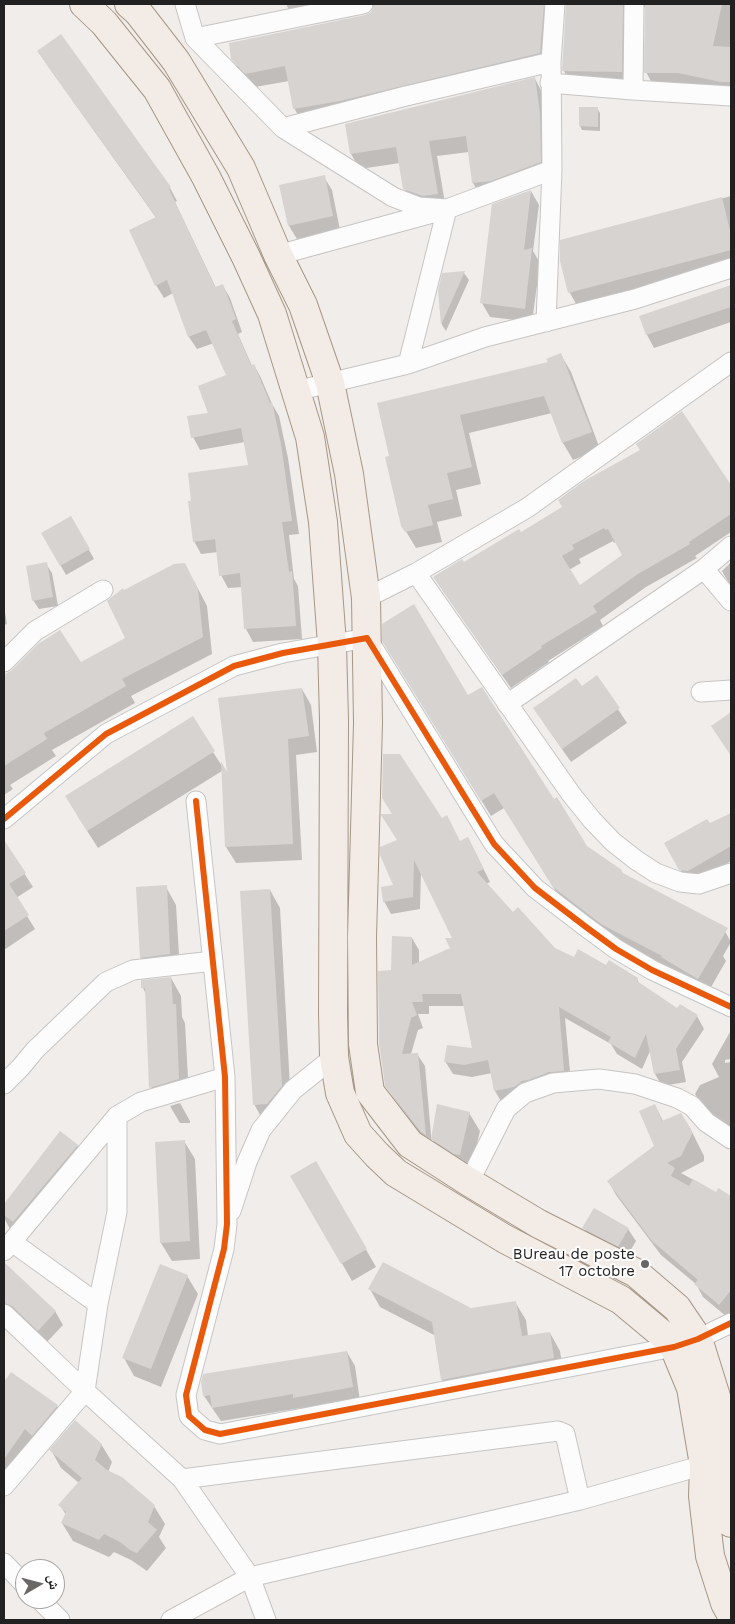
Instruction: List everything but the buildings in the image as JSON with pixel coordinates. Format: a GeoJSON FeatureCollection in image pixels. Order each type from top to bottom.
{"type":"FeatureCollection","features":[{"type":"Feature","properties":{"kind":"main road"},"geometry":{"type":"LineString","coordinates":[[84,4],[104,23],[157,89],[206,177],[272,314],[310,437],[323,522],[332,644],[334,720],[334,1057],[340,1093],[358,1134],[396,1173],[505,1239],[621,1300],[669,1340],[686,1343]]}},
{"type":"Feature","properties":{"kind":"main road"},"geometry":{"type":"LineString","coordinates":[[129,4],[176,61],[242,168],[278,255],[303,305],[330,383],[349,474],[366,598],[368,723],[362,938],[363,1044],[370,1092],[410,1144],[539,1224],[636,1273],[677,1308],[686,1343],[690,1388],[704,1465],[703,1496],[710,1556],[724,1602],[731,1614]]}},
{"type":"Feature","properties":{"kind":"main road"},"geometry":{"type":"LineString","coordinates":[[686,1343],[717,1400],[731,1510]]}},
{"type":"Feature","properties":{"kind":"street"},"geometry":{"type":"LineString","coordinates":[[185,4],[195,38],[283,128],[393,197],[419,207],[447,210]]}},
{"type":"Feature","properties":{"kind":"street"},"geometry":{"type":"LineString","coordinates":[[195,38],[328,7],[363,4]]}},
{"type":"Feature","properties":{"kind":"street"},"geometry":{"type":"LineString","coordinates":[[546,322],[552,170],[550,83],[555,4]]}},
{"type":"Feature","properties":{"kind":"street"},"geometry":{"type":"LineString","coordinates":[[633,90],[634,4]]}},
{"type":"Feature","properties":{"kind":"street"},"geometry":{"type":"LineString","coordinates":[[283,128],[406,96],[551,62]]}},
{"type":"Feature","properties":{"kind":"street"},"geometry":{"type":"LineString","coordinates":[[550,83],[731,96]]}},
{"type":"Feature","properties":{"kind":"street"},"geometry":{"type":"LineString","coordinates":[[278,255],[447,210],[552,170]]}},
{"type":"Feature","properties":{"kind":"street"},"geometry":{"type":"LineString","coordinates":[[408,364],[447,210]]}},
{"type":"Feature","properties":{"kind":"street"},"geometry":{"type":"LineString","coordinates":[[296,391],[408,364],[485,337],[635,299],[731,268]]}},
{"type":"Feature","properties":{"kind":"street"},"geometry":{"type":"LineString","coordinates":[[366,598],[416,573],[527,508],[731,362]]}},
{"type":"Feature","properties":{"kind":"street"},"geometry":{"type":"LineString","coordinates":[[507,704],[704,569],[731,546]]}},
{"type":"Feature","properties":{"kind":"street"},"geometry":{"type":"LineString","coordinates":[[704,569],[731,601]]}},
{"type":"Feature","properties":{"kind":"street"},"geometry":{"type":"LineString","coordinates":[[416,573],[507,704],[592,820],[613,842],[656,873],[680,882],[700,884],[731,873]]}},
{"type":"Feature","properties":{"kind":"street"},"geometry":{"type":"LineString","coordinates":[[4,662],[35,631],[103,590]]}},
{"type":"Feature","properties":{"kind":"street"},"geometry":{"type":"LineString","coordinates":[[4,818],[106,734],[234,666],[284,653],[367,638],[494,844],[535,888],[616,949],[652,970],[731,1007]]}},
{"type":"Feature","properties":{"kind":"street"},"geometry":{"type":"LineString","coordinates":[[701,692],[731,690]]}},
{"type":"Feature","properties":{"kind":"street"},"geometry":{"type":"LineString","coordinates":[[196,801],[224,1077],[227,1224],[224,1249],[186,1395],[190,1416],[205,1430],[220,1434],[686,1343],[731,1323]]}},
{"type":"Feature","properties":{"kind":"street"},"geometry":{"type":"LineString","coordinates":[[4,1084],[34,1050],[106,982],[133,970],[213,961]]}},
{"type":"Feature","properties":{"kind":"street"},"geometry":{"type":"LineString","coordinates":[[227,1224],[261,1130],[293,1090],[334,1057]]}},
{"type":"Feature","properties":{"kind":"street"},"geometry":{"type":"LineString","coordinates":[[98,1304],[8,1246],[117,1116],[142,1102],[224,1077]]}},
{"type":"Feature","properties":{"kind":"street"},"geometry":{"type":"LineString","coordinates":[[469,1182],[506,1109],[525,1093],[552,1083],[599,1079],[635,1084],[677,1098],[692,1106],[706,1122],[731,1139]]}},
{"type":"Feature","properties":{"kind":"street"},"geometry":{"type":"LineString","coordinates":[[4,1486],[85,1391],[98,1304],[118,1212],[117,1116]]}},
{"type":"Feature","properties":{"kind":"street"},"geometry":{"type":"LineString","coordinates":[[4,1314],[85,1391],[182,1478],[250,1577],[266,1620]]}},
{"type":"Feature","properties":{"kind":"street"},"geometry":{"type":"LineString","coordinates":[[182,1478],[558,1431],[566,1434],[580,1500]]}},
{"type":"Feature","properties":{"kind":"street"},"geometry":{"type":"LineString","coordinates":[[171,1620],[250,1577],[580,1500],[704,1465]]}},
{"type":"Feature","properties":{"kind":"street"},"geometry":{"type":"LineString","coordinates":[[4,1563],[15,1575]]}},
{"type":"Feature","properties":{"kind":"street"},"geometry":{"type":"LineString","coordinates":[[49,1609],[60,1620]]}},
{"type":"Feature","properties":{"kind":"cycle path"},"geometry":{"type":"LineString","coordinates":[[4,819],[106,734],[234,666],[283,653],[367,638],[494,844],[535,888],[616,949],[652,970],[731,1007]]}},
{"type":"Feature","properties":{"kind":"cycle path"},"geometry":{"type":"LineString","coordinates":[[196,801],[225,1077],[227,1224],[224,1249],[186,1395],[189,1416],[205,1430],[220,1434],[674,1347],[698,1339],[731,1323]]}},
{"type":"Feature","properties":{"kind":"place","name":"BUreau de poste 17 octobre"},"geometry":{"type":"Point","coordinates":[645,1264]}}]}
